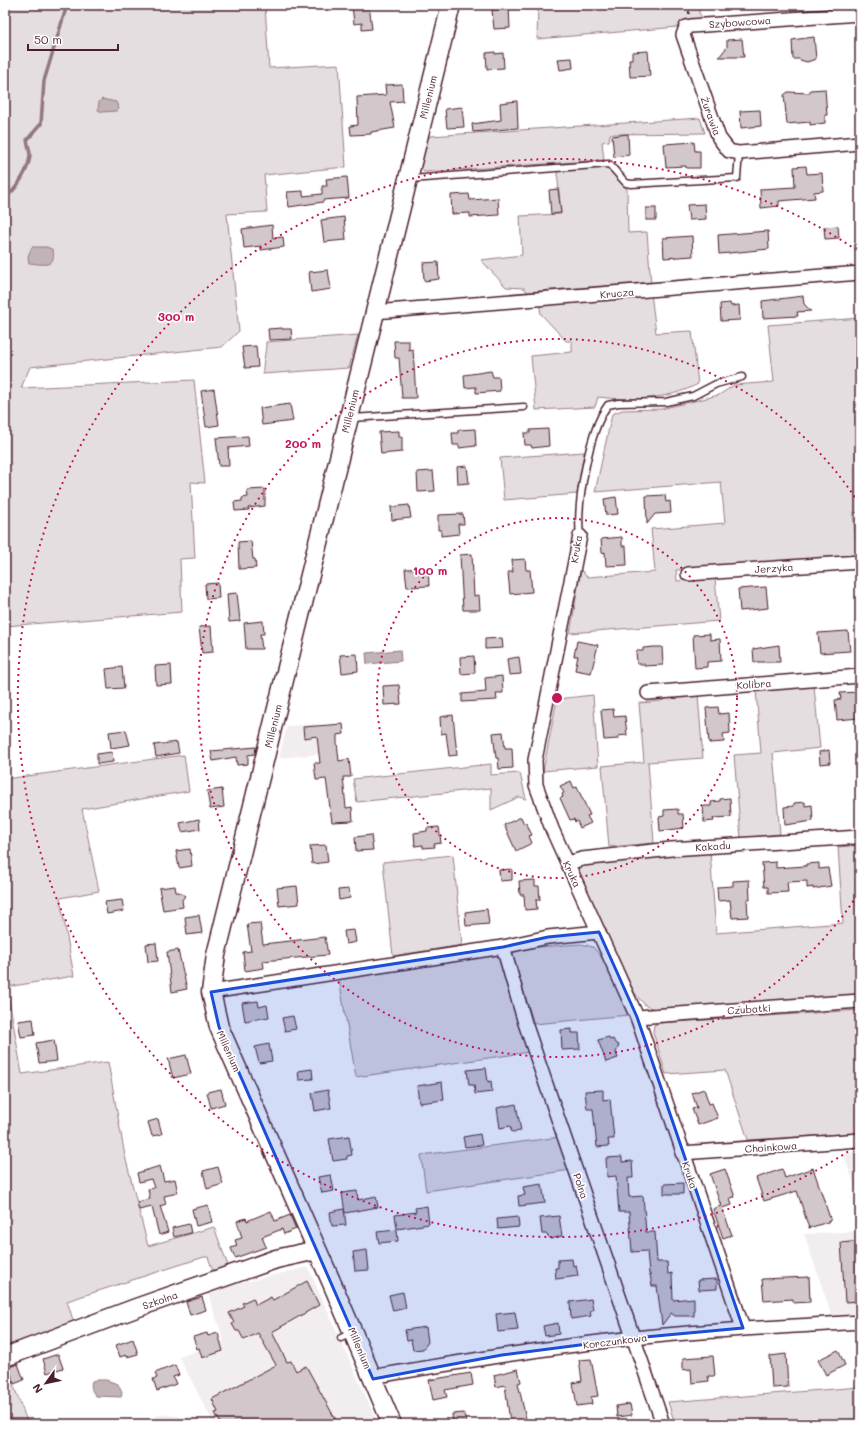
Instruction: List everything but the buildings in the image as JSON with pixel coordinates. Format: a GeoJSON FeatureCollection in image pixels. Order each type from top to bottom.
{"type":"FeatureCollection","features":[{"type":"Feature","properties":{"kind":"street","name":"Millenium"},"geometry":{"type":"LineString","coordinates":[[392,1424],[373,1379],[347,1335],[317,1250],[219,1027],[211,992],[216,955],[451,5]]}},
{"type":"Feature","properties":{"kind":"street","name":"Szybowcowa"},"geometry":{"type":"LineString","coordinates":[[691,26],[860,14]]}},
{"type":"Feature","properties":{"kind":"street","name":"Żurawia"},"geometry":{"type":"LineString","coordinates":[[691,26],[686,27],[684,32],[684,40],[719,138],[729,151],[738,153]]}},
{"type":"Feature","properties":{"kind":"street"},"geometry":{"type":"LineString","coordinates":[[738,153],[860,143]]}},
{"type":"Feature","properties":{"kind":"street","name":"Krucza"},"geometry":{"type":"LineString","coordinates":[[374,312],[860,273]]}},
{"type":"Feature","properties":{"kind":"street","name":"Kruka"},"geometry":{"type":"LineString","coordinates":[[580,536],[535,760],[536,785],[552,829],[637,1017],[682,1153],[743,1328]]}},
{"type":"Feature","properties":{"kind":"street","name":"Jerzyka"},"geometry":{"type":"LineString","coordinates":[[688,574],[860,562]]}},
{"type":"Feature","properties":{"kind":"street","name":"Kolibra"},"geometry":{"type":"LineString","coordinates":[[648,692],[860,676]]}},
{"type":"Feature","properties":{"kind":"street","name":"Kakadu"},"geometry":{"type":"LineString","coordinates":[[568,863],[582,859],[671,849],[860,837]]}},
{"type":"Feature","properties":{"kind":"street"},"geometry":{"type":"LineString","coordinates":[[211,992],[503,947],[548,937],[599,932]]}},
{"type":"Feature","properties":{"kind":"street","name":"Polna"},"geometry":{"type":"LineString","coordinates":[[503,947],[525,1023],[663,1424]]}},
{"type":"Feature","properties":{"kind":"street","name":"Czubatki"},"geometry":{"type":"LineString","coordinates":[[637,1017],[860,1001]]}},
{"type":"Feature","properties":{"kind":"street","name":"Choinkowa"},"geometry":{"type":"LineString","coordinates":[[682,1153],[860,1140]]}},
{"type":"Feature","properties":{"kind":"street","name":"Szkolna"},"geometry":{"type":"LineString","coordinates":[[5,1357],[136,1308],[276,1259],[317,1250]]}},
{"type":"Feature","properties":{"kind":"street","name":"Korczunkowa"},"geometry":{"type":"LineString","coordinates":[[373,1379],[502,1355],[634,1338],[743,1328],[860,1322]]}},
{"type":"Feature","properties":{"kind":"lane"},"geometry":{"type":"LineString","coordinates":[[407,179],[609,164],[626,183],[631,184],[737,178],[738,153]]}},
{"type":"Feature","properties":{"kind":"lane","name":"Kruka"},"geometry":{"type":"LineString","coordinates":[[580,536],[580,501],[586,470],[593,438],[601,414],[608,405],[618,403],[666,402],[693,396],[716,384],[742,377]]}},
{"type":"Feature","properties":{"kind":"lane"},"geometry":{"type":"LineString","coordinates":[[348,418],[524,407]]}},
{"type":"Feature","properties":{"kind":"highlighted area"},"geometry":{"type":"Polygon","coordinates":[[[599,932],[637,1017],[743,1328],[634,1338],[502,1355],[373,1379],[219,1027],[211,992],[503,947],[548,937],[599,932]]]}},
{"type":"Feature","properties":{"kind":"shaded area"},"geometry":{"type":"Polygon","coordinates":[[[5,5],[265,5],[269,68],[339,64],[346,167],[264,175],[267,212],[227,214],[239,331],[222,347],[30,367],[21,388],[194,380],[205,483],[191,482],[195,558],[180,559],[182,612],[5,626],[5,5]]]}},
{"type":"Feature","properties":{"kind":"shaded area"},"geometry":{"type":"Polygon","coordinates":[[[700,5],[699,13],[705,21],[678,27],[537,39],[538,6],[700,5]]]}},
{"type":"Feature","properties":{"kind":"shaded area"},"geometry":{"type":"Polygon","coordinates":[[[102,99],[116,102],[119,109],[116,111],[102,112],[98,110],[99,102],[102,99]]]}},
{"type":"Feature","properties":{"kind":"shaded area"},"geometry":{"type":"Polygon","coordinates":[[[700,118],[705,133],[610,134],[609,141],[602,142],[604,160],[425,172],[419,166],[426,138],[431,136],[700,118]]]}},
{"type":"Feature","properties":{"kind":"shaded area"},"geometry":{"type":"Polygon","coordinates":[[[609,167],[627,189],[628,233],[647,232],[651,285],[530,295],[524,288],[506,287],[481,260],[522,255],[520,216],[561,214],[557,170],[609,167]]]}},
{"type":"Feature","properties":{"kind":"shaded area"},"geometry":{"type":"Polygon","coordinates":[[[32,247],[47,247],[53,250],[53,256],[50,263],[29,263],[28,256],[32,247]]]}},
{"type":"Feature","properties":{"kind":"shaded area"},"geometry":{"type":"Polygon","coordinates":[[[651,293],[656,333],[692,331],[698,384],[674,393],[649,398],[623,399],[598,397],[595,407],[536,410],[531,356],[572,352],[572,341],[566,341],[541,314],[539,302],[651,293]]]}},
{"type":"Feature","properties":{"kind":"shaded area"},"geometry":{"type":"Polygon","coordinates":[[[860,318],[860,512],[853,513],[857,556],[676,570],[677,581],[715,578],[719,621],[570,633],[581,570],[587,577],[655,572],[651,529],[725,523],[721,482],[595,492],[612,414],[622,410],[661,409],[719,395],[734,385],[774,382],[768,325],[860,318]]]}},
{"type":"Feature","properties":{"kind":"shaded area"},"geometry":{"type":"Polygon","coordinates":[[[358,335],[349,368],[263,374],[266,342],[358,335]]]}},
{"type":"Feature","properties":{"kind":"shaded area"},"geometry":{"type":"Polygon","coordinates":[[[584,452],[577,494],[504,500],[500,458],[584,452]]]}},
{"type":"Feature","properties":{"kind":"shaded area"},"geometry":{"type":"Polygon","coordinates":[[[400,650],[401,661],[367,664],[366,653],[400,650]]]}},
{"type":"Feature","properties":{"kind":"shaded area"},"geometry":{"type":"Polygon","coordinates":[[[814,686],[820,748],[773,753],[780,834],[741,838],[734,755],[761,753],[756,689],[814,686]]]}},
{"type":"Feature","properties":{"kind":"shaded area"},"geometry":{"type":"Polygon","coordinates":[[[593,695],[598,766],[543,771],[557,699],[593,695]]]}},
{"type":"Feature","properties":{"kind":"shaded area"},"geometry":{"type":"Polygon","coordinates":[[[698,695],[703,758],[648,762],[654,843],[609,847],[602,766],[644,762],[639,703],[661,701],[669,697],[698,695]]]}},
{"type":"Feature","properties":{"kind":"shaded area"},"geometry":{"type":"Polygon","coordinates":[[[316,724],[317,726],[304,727],[305,738],[319,736],[320,754],[279,758],[287,726],[316,724]]]}},
{"type":"Feature","properties":{"kind":"shaded area"},"geometry":{"type":"Polygon","coordinates":[[[184,755],[189,791],[82,809],[99,891],[60,898],[74,976],[7,987],[22,1074],[108,1062],[125,1156],[148,1246],[214,1227],[228,1266],[213,1271],[208,1257],[204,1257],[67,1301],[74,1323],[5,1347],[5,779],[184,755]]]}},
{"type":"Feature","properties":{"kind":"shaded area"},"geometry":{"type":"Polygon","coordinates":[[[491,764],[491,775],[520,773],[526,799],[519,797],[491,810],[491,788],[357,802],[353,779],[491,764]]]}},
{"type":"Feature","properties":{"kind":"shaded area"},"geometry":{"type":"Polygon","coordinates":[[[860,845],[860,996],[655,1009],[646,1006],[636,995],[605,936],[577,874],[577,867],[591,864],[710,851],[716,933],[843,923],[838,847],[860,845]]]}},
{"type":"Feature","properties":{"kind":"shaded area"},"geometry":{"type":"Polygon","coordinates":[[[453,855],[462,945],[393,956],[383,862],[453,855]]]}},
{"type":"Feature","properties":{"kind":"shaded area"},"geometry":{"type":"Polygon","coordinates":[[[581,944],[593,947],[604,960],[629,1015],[534,1024],[512,954],[517,950],[526,948],[581,944]]]}},
{"type":"Feature","properties":{"kind":"shaded area"},"geometry":{"type":"Polygon","coordinates":[[[499,954],[530,1052],[356,1077],[339,979],[499,954]]]}},
{"type":"Feature","properties":{"kind":"shaded area"},"geometry":{"type":"Polygon","coordinates":[[[860,1010],[860,1133],[748,1140],[725,1070],[666,1074],[653,1032],[654,1025],[659,1023],[860,1010]]]}},
{"type":"Feature","properties":{"kind":"shaded area"},"geometry":{"type":"Polygon","coordinates":[[[560,1137],[571,1170],[426,1191],[421,1155],[560,1137]]]}},
{"type":"Feature","properties":{"kind":"shaded area"},"geometry":{"type":"Polygon","coordinates":[[[860,1152],[860,1201],[843,1153],[860,1152]]]}},
{"type":"Feature","properties":{"kind":"shaded area"},"geometry":{"type":"Polygon","coordinates":[[[860,1231],[860,1314],[832,1316],[804,1234],[860,1231]]]}},
{"type":"Feature","properties":{"kind":"shaded area"},"geometry":{"type":"Polygon","coordinates":[[[308,1267],[378,1424],[142,1424],[159,1414],[212,1420],[179,1357],[224,1341],[207,1291],[308,1267]]]}},
{"type":"Feature","properties":{"kind":"shaded area"},"geometry":{"type":"Polygon","coordinates":[[[6,1365],[28,1424],[5,1424],[6,1365]]]}},
{"type":"Feature","properties":{"kind":"shaded area"},"geometry":{"type":"Polygon","coordinates":[[[106,1380],[118,1384],[122,1393],[121,1397],[96,1396],[92,1391],[91,1385],[92,1381],[106,1380]]]}},
{"type":"Feature","properties":{"kind":"shaded area"},"geometry":{"type":"Polygon","coordinates":[[[860,1387],[860,1420],[804,1424],[675,1424],[668,1402],[860,1387]]]}},
{"type":"Feature","properties":{"kind":"waterway"},"geometry":{"type":"LineString","coordinates":[[5,198],[17,185],[25,173],[30,155],[27,140],[41,124],[44,81],[67,5]]}}]}
